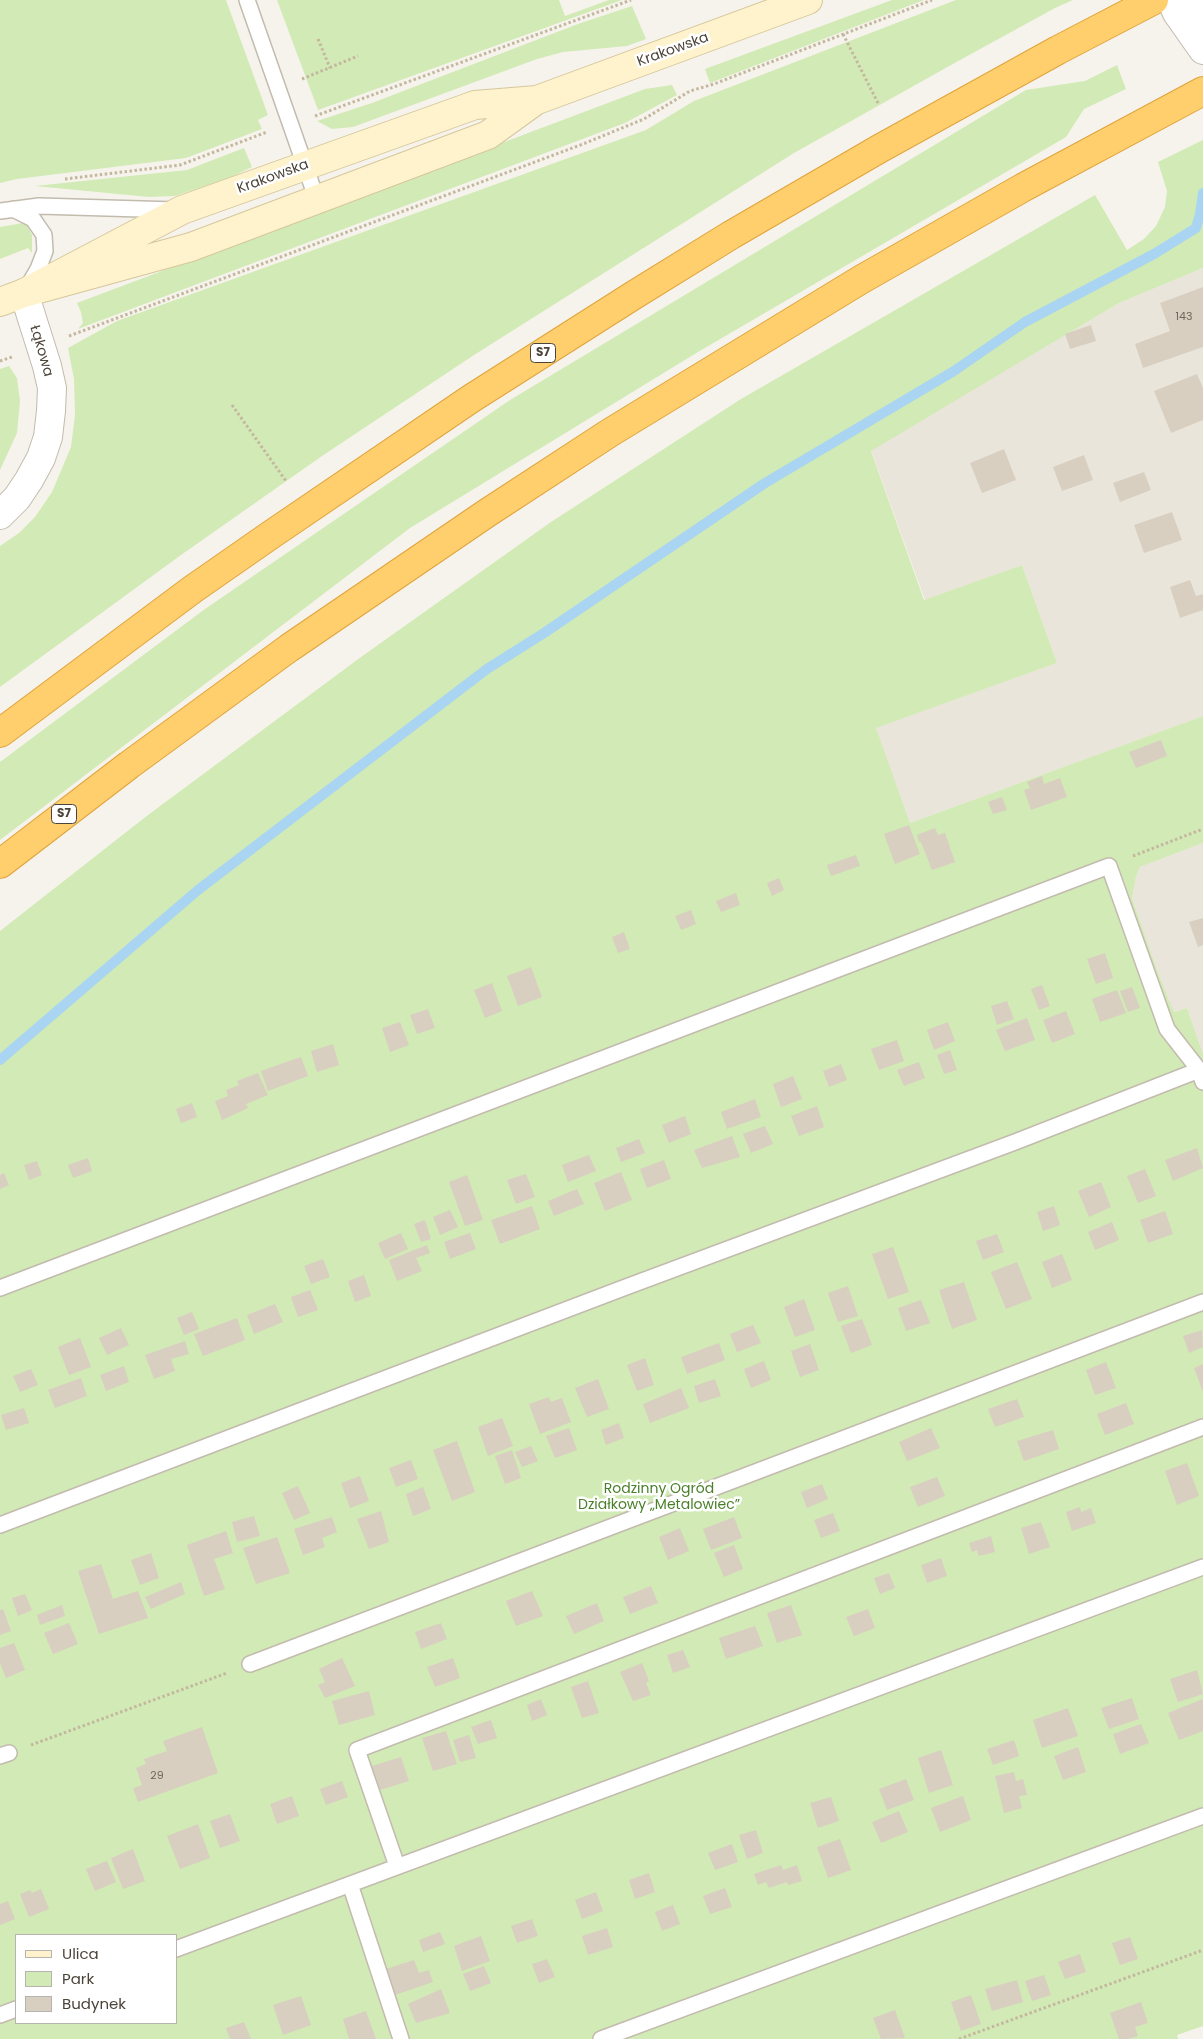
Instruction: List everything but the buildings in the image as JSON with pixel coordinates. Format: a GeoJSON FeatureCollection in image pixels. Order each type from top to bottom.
{"type":"FeatureCollection","features":[{"type":"Feature","properties":{"kind":"highway","name":"S7"},"geometry":{"type":"LineString","coordinates":[[0,733],[193,589],[472,398],[739,230],[879,149],[1154,0]]}},
{"type":"Feature","properties":{"kind":"highway","name":"S7"},"geometry":{"type":"LineString","coordinates":[[0,864],[136,759],[265,665],[520,491],[683,387],[862,279],[1203,91]]}},
{"type":"Feature","properties":{"kind":"street","name":"Krakowska"},"geometry":{"type":"LineString","coordinates":[[12,297],[191,247],[317,200],[488,135],[537,100],[808,0]]}},
{"type":"Feature","properties":{"kind":"street"},"geometry":{"type":"LineString","coordinates":[[1171,0],[1177,14],[1203,50]]}},
{"type":"Feature","properties":{"kind":"street"},"geometry":{"type":"LineString","coordinates":[[1199,0],[1203,25]]}},
{"type":"Feature","properties":{"kind":"street","name":"Krakowska"},"geometry":{"type":"LineString","coordinates":[[12,297],[182,210],[475,105],[537,100]]}},
{"type":"Feature","properties":{"kind":"street","name":"Łąkowa"},"geometry":{"type":"LineString","coordinates":[[0,515],[17,498],[40,458],[48,437],[51,411],[52,388],[47,366],[40,346],[12,297]]}},
{"type":"Feature","properties":{"kind":"lane"},"geometry":{"type":"LineString","coordinates":[[246,0],[317,200]]}},
{"type":"Feature","properties":{"kind":"lane"},"geometry":{"type":"LineString","coordinates":[[6,210],[39,206],[182,210]]}},
{"type":"Feature","properties":{"kind":"lane"},"geometry":{"type":"LineString","coordinates":[[6,210],[33,219],[44,235],[45,251],[38,268],[12,297]]}},
{"type":"Feature","properties":{"kind":"lane"},"geometry":{"type":"LineString","coordinates":[[0,1288],[1109,866],[1167,1029],[1201,1076],[1015,1142],[644,1280],[0,1525]]}},
{"type":"Feature","properties":{"kind":"lane"},"geometry":{"type":"LineString","coordinates":[[250,1664],[1203,1302]]}},
{"type":"Feature","properties":{"kind":"lane"},"geometry":{"type":"LineString","coordinates":[[397,1866],[357,1750],[1203,1426]]}},
{"type":"Feature","properties":{"kind":"lane"},"geometry":{"type":"LineString","coordinates":[[178,1948],[1203,1567]]}},
{"type":"Feature","properties":{"kind":"lane"},"geometry":{"type":"LineString","coordinates":[[601,2039],[1203,1816]]}},
{"type":"Feature","properties":{"kind":"lane"},"geometry":{"type":"LineString","coordinates":[[350,1884],[401,2039]]}},
{"type":"Feature","properties":{"kind":"lane"},"geometry":{"type":"LineString","coordinates":[[0,2015],[15,2009]]}},
{"type":"Feature","properties":{"kind":"path"},"geometry":{"type":"LineString","coordinates":[[57,180],[180,165],[631,0]]}},
{"type":"Feature","properties":{"kind":"path"},"geometry":{"type":"LineString","coordinates":[[0,361],[599,138],[644,119],[690,91],[714,84],[932,0]]}},
{"type":"Feature","properties":{"kind":"path"},"geometry":{"type":"LineString","coordinates":[[843,34],[879,105]]}},
{"type":"Feature","properties":{"kind":"path"},"geometry":{"type":"LineString","coordinates":[[318,39],[330,68]]}},
{"type":"Feature","properties":{"kind":"path"},"geometry":{"type":"LineString","coordinates":[[301,79],[358,56]]}},
{"type":"Feature","properties":{"kind":"path"},"geometry":{"type":"LineString","coordinates":[[232,405],[286,481]]}},
{"type":"Feature","properties":{"kind":"path"},"geometry":{"type":"LineString","coordinates":[[1109,866],[1203,828]]}},
{"type":"Feature","properties":{"kind":"path"},"geometry":{"type":"LineString","coordinates":[[5,1754],[250,1664]]}},
{"type":"Feature","properties":{"kind":"path"},"geometry":{"type":"LineString","coordinates":[[960,2039],[1203,1950]]}},
{"type":"Feature","properties":{"kind":"shaded area"},"geometry":{"type":"Polygon","coordinates":[[[1203,268],[1203,716],[910,823],[875,728],[1057,663],[1022,565],[925,600],[871,450],[1119,303],[1203,268]]]}},
{"type":"Feature","properties":{"kind":"shaded area"},"geometry":{"type":"Polygon","coordinates":[[[1203,843],[1203,1054],[1187,1008],[1174,1012],[1132,898],[1140,867],[1203,843]]]}},
{"type":"Feature","properties":{"kind":"green space"},"geometry":{"type":"Polygon","coordinates":[[[0,0],[226,0],[268,115],[258,120],[262,129],[186,158],[17,179],[0,183],[0,0]]]}},
{"type":"Feature","properties":{"kind":"green space"},"geometry":{"type":"Polygon","coordinates":[[[277,0],[559,0],[565,16],[609,0],[622,0],[318,110],[277,0]]]}},
{"type":"Feature","properties":{"kind":"green space"},"geometry":{"type":"Polygon","coordinates":[[[892,0],[924,0],[710,83],[705,69],[892,0]]]}},
{"type":"Feature","properties":{"kind":"green space"},"geometry":{"type":"Polygon","coordinates":[[[956,0],[1073,0],[951,65],[794,153],[474,355],[322,456],[181,555],[0,687],[0,546],[19,533],[35,517],[52,492],[71,447],[75,415],[74,379],[68,348],[117,321],[646,130],[694,101],[956,0]]]}},
{"type":"Feature","properties":{"kind":"green space"},"geometry":{"type":"Polygon","coordinates":[[[632,6],[646,39],[627,46],[563,52],[537,59],[353,127],[332,129],[317,121],[372,103],[578,24],[632,6]]]}},
{"type":"Feature","properties":{"kind":"green space"},"geometry":{"type":"Polygon","coordinates":[[[1117,65],[1126,89],[1084,109],[1066,137],[698,352],[410,528],[0,840],[0,762],[205,609],[510,400],[1026,90],[1085,81],[1117,65]]]}},
{"type":"Feature","properties":{"kind":"green space"},"geometry":{"type":"Polygon","coordinates":[[[672,85],[677,95],[625,123],[78,329],[83,323],[77,303],[645,89],[672,85]]]}},
{"type":"Feature","properties":{"kind":"green space","name":"Rodzinny Ogród Działkowy „Metalowiec”"},"geometry":{"type":"Polygon","coordinates":[[[1203,140],[1203,268],[1119,303],[871,451],[924,600],[1022,565],[1057,663],[876,728],[910,823],[1203,716],[1203,843],[1140,867],[1132,898],[1174,1012],[1187,1008],[1203,1054],[1203,2026],[1177,2035],[1178,2039],[0,2039],[0,931],[148,815],[361,657],[551,522],[741,399],[1095,195],[1127,250],[1144,239],[1156,226],[1165,207],[1167,191],[1158,162],[1203,140]]]}},
{"type":"Feature","properties":{"kind":"green space"},"geometry":{"type":"Polygon","coordinates":[[[244,148],[252,167],[229,178],[175,196],[149,197],[35,186],[187,170],[244,148]]]}},
{"type":"Feature","properties":{"kind":"green space"},"geometry":{"type":"Polygon","coordinates":[[[26,224],[32,235],[32,253],[28,248],[0,259],[0,227],[26,224]]]}},
{"type":"Feature","properties":{"kind":"green space"},"geometry":{"type":"Polygon","coordinates":[[[9,366],[17,378],[20,401],[17,433],[0,470],[0,369],[9,366]]]}},
{"type":"Feature","properties":{"kind":"waterway"},"geometry":{"type":"LineString","coordinates":[[0,1060],[198,890],[487,669],[544,633],[765,483],[954,371],[1025,322],[1154,254],[1196,228],[1203,193]]}}]}
